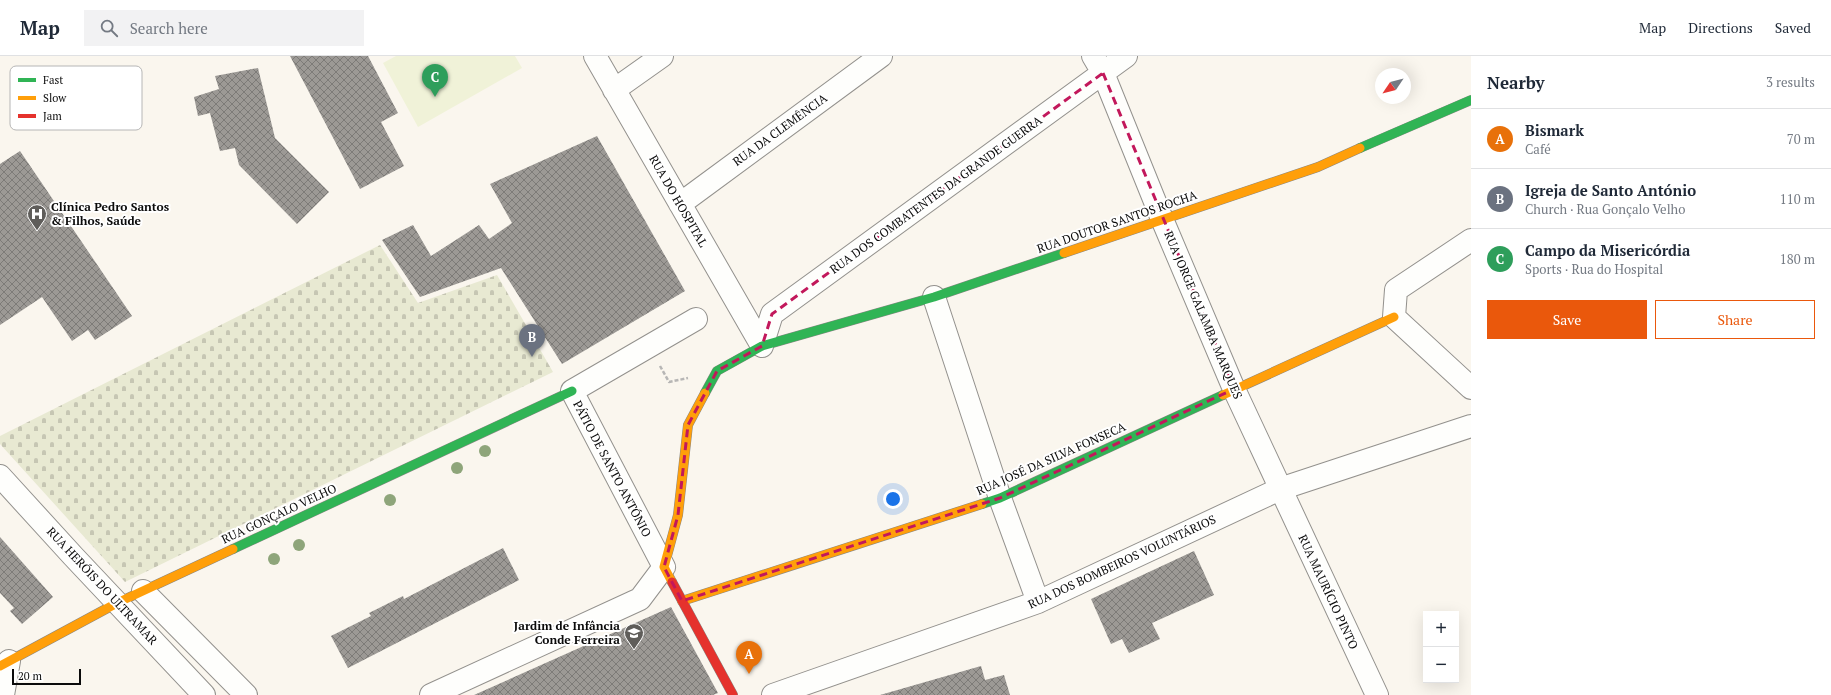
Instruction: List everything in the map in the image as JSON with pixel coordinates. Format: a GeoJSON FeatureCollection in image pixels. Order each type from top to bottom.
{"type":"FeatureCollection","features":[{"type":"Feature","properties":{"kind":"street","name":"RUA DO HOSPITAL"},"geometry":{"type":"LineString","coordinates":[[595,56],[762,346]]}},
{"type":"Feature","properties":{"kind":"street"},"geometry":{"type":"LineString","coordinates":[[614,90],[662,56]]}},
{"type":"Feature","properties":{"kind":"street","name":"RUA DA CLEMÊNCIA"},"geometry":{"type":"LineString","coordinates":[[680,204],[881,56]]}},
{"type":"Feature","properties":{"kind":"street","name":"RUA DOS COMBATENTES DA GRANDE GUERRA"},"geometry":{"type":"LineString","coordinates":[[762,346],[772,314],[1098,65],[1126,56]]}},
{"type":"Feature","properties":{"kind":"street","name":"RUA JORGE GALAMBA MARQUES"},"geometry":{"type":"LineString","coordinates":[[1098,65],[1234,389],[1280,489]]}},
{"type":"Feature","properties":{"kind":"street","name":"RUA DOUTOR SANTOS ROCHA"},"geometry":{"type":"LineString","coordinates":[[717,371],[762,346],[934,297],[1318,166],[1471,100]]}},
{"type":"Feature","properties":{"kind":"street"},"geometry":{"type":"LineString","coordinates":[[1471,240],[1396,290],[1394,317],[1471,388]]}},
{"type":"Feature","properties":{"kind":"street"},"geometry":{"type":"LineString","coordinates":[[934,297],[1000,498],[1038,602]]}},
{"type":"Feature","properties":{"kind":"street","name":"RUA JOSÉ DA SILVA FONSECA"},"geometry":{"type":"LineString","coordinates":[[682,601],[1000,498],[1234,389],[1394,317]]}},
{"type":"Feature","properties":{"kind":"street","name":"PÁTIO DE SANTO ANTÓNIO"},"geometry":{"type":"LineString","coordinates":[[664,567],[572,391],[696,319]]}},
{"type":"Feature","properties":{"kind":"street"},"geometry":{"type":"LineString","coordinates":[[431,695],[640,599],[664,567],[678,515],[688,425],[717,371]]}},
{"type":"Feature","properties":{"kind":"street","name":"RUA GONÇALO VELHO"},"geometry":{"type":"LineString","coordinates":[[4,663],[143,591],[572,391]]}},
{"type":"Feature","properties":{"kind":"street","name":"RUA DOS BOMBEIROS VOLUNTÁRIOS"},"geometry":{"type":"LineString","coordinates":[[773,695],[1038,602],[1280,489],[1471,426]]}},
{"type":"Feature","properties":{"kind":"street","name":"RUA HERÓIS DO ULTRAMAR"},"geometry":{"type":"LineString","coordinates":[[0,476],[204,695]]}},
{"type":"Feature","properties":{"kind":"street","name":"RUA MAURÍCIO PINTO"},"geometry":{"type":"LineString","coordinates":[[1280,489],[1376,695]]}},
{"type":"Feature","properties":{"kind":"street"},"geometry":{"type":"LineString","coordinates":[[664,567],[734,695]]}},
{"type":"Feature","properties":{"kind":"street"},"geometry":{"type":"LineString","coordinates":[[143,591],[246,695]]}},
{"type":"Feature","properties":{"kind":"street"},"geometry":{"type":"LineString","coordinates":[[189,679],[210,658]]}},
{"type":"Feature","properties":{"kind":"street"},"geometry":{"type":"LineString","coordinates":[[3,695],[4,663]]}},
{"type":"Feature","properties":{"kind":"path"},"geometry":{"type":"LineString","coordinates":[[649,346],[670,382],[717,371]]}},
{"type":"Feature","properties":{"kind":"highlighted area"},"geometry":{"type":"Polygon","coordinates":[[[1103,73],[1234,389],[1000,498],[682,601],[664,567],[678,515],[688,425],[717,371],[762,346],[772,314],[1103,73]]]}},
{"type":"Feature","properties":{"kind":"green space"},"geometry":{"type":"Polygon","coordinates":[[[396,56],[515,56],[522,68],[418,127],[383,63],[396,56]]]}},
{"type":"Feature","properties":{"kind":"green space"},"geometry":{"type":"Polygon","coordinates":[[[380,245],[418,303],[497,275],[553,372],[125,582],[0,444],[0,436],[380,245]]]}},
{"type":"Feature","properties":{"kind":"building"},"geometry":{"type":"Polygon","coordinates":[[[290,56],[368,56],[398,113],[381,122],[404,166],[360,189],[290,56]]]}},
{"type":"Feature","properties":{"kind":"building"},"geometry":{"type":"Polygon","coordinates":[[[258,68],[275,138],[329,192],[297,224],[239,165],[235,148],[220,151],[210,113],[198,116],[194,97],[219,89],[215,76],[258,68]]]}},
{"type":"Feature","properties":{"kind":"building"},"geometry":{"type":"Polygon","coordinates":[[[597,136],[685,291],[562,364],[501,268],[420,297],[382,240],[413,225],[431,256],[479,225],[489,239],[512,223],[490,184],[597,136]]]}},
{"type":"Feature","properties":{"kind":"building","name":"Clínica Pedro Santos & Filhos, Saúde"},"geometry":{"type":"Polygon","coordinates":[[[20,151],[132,316],[95,340],[88,330],[72,341],[42,297],[0,325],[0,164],[20,151]]]}},
{"type":"Feature","properties":{"kind":"building"},"geometry":{"type":"Polygon","coordinates":[[[0,537],[53,597],[22,624],[10,611],[14,608],[0,593],[0,537]]]}},
{"type":"Feature","properties":{"kind":"building"},"geometry":{"type":"Polygon","coordinates":[[[503,548],[519,580],[348,668],[331,636],[371,616],[369,613],[403,596],[404,599],[503,548]]]}},
{"type":"Feature","properties":{"kind":"building"},"geometry":{"type":"Polygon","coordinates":[[[1194,551],[1214,595],[1152,623],[1160,639],[1129,653],[1122,639],[1111,644],[1091,599],[1194,551]]]}},
{"type":"Feature","properties":{"kind":"building","name":"Jardim de Infância Conde Ferreira"},"geometry":{"type":"Polygon","coordinates":[[[671,607],[718,693],[713,695],[474,695],[671,607]]]}},
{"type":"Feature","properties":{"kind":"building"},"geometry":{"type":"Polygon","coordinates":[[[981,666],[985,680],[1004,675],[1010,695],[880,695],[981,666]]]}},
{"type":"Feature","properties":{"kind":"traffic: fast"},"geometry":{"type":"LineString","coordinates":[[1360,148],[1471,100]]}},
{"type":"Feature","properties":{"kind":"traffic: fast"},"geometry":{"type":"LineString","coordinates":[[705,393],[717,371],[762,346],[934,297],[1064,253]]}},
{"type":"Feature","properties":{"kind":"traffic: fast"},"geometry":{"type":"LineString","coordinates":[[233,549],[572,391]]}},
{"type":"Feature","properties":{"kind":"traffic: fast"},"geometry":{"type":"LineString","coordinates":[[982,504],[1000,498],[1223,395]]}},
{"type":"Feature","properties":{"kind":"traffic: slow"},"geometry":{"type":"LineString","coordinates":[[1064,253],[1318,167],[1360,148]]}},
{"type":"Feature","properties":{"kind":"traffic: slow"},"geometry":{"type":"LineString","coordinates":[[1223,395],[1394,317]]}},
{"type":"Feature","properties":{"kind":"traffic: slow"},"geometry":{"type":"LineString","coordinates":[[672,582],[664,567],[678,515],[688,425],[705,393]]}},
{"type":"Feature","properties":{"kind":"traffic: slow"},"geometry":{"type":"LineString","coordinates":[[682,601],[982,504]]}},
{"type":"Feature","properties":{"kind":"traffic: slow"},"geometry":{"type":"LineString","coordinates":[[0,666],[117,603],[233,549]]}},
{"type":"Feature","properties":{"kind":"traffic: jam"},"geometry":{"type":"LineString","coordinates":[[672,582],[733,695]]}},
{"type":"Feature","properties":{"kind":"place","name":"Campo da Misericórdia"},"geometry":{"type":"Point","coordinates":[435,97]}},
{"type":"Feature","properties":{"kind":"place","name":"Clínica Pedro Santos & Filhos, Saúde"},"geometry":{"type":"Point","coordinates":[37,231]}},
{"type":"Feature","properties":{"kind":"place","name":"Igreja de Santo António"},"geometry":{"type":"Point","coordinates":[532,357]}},
{"type":"Feature","properties":{"kind":"place","name":"Jardim de Infância Conde Ferreira"},"geometry":{"type":"Point","coordinates":[634,650]}},
{"type":"Feature","properties":{"kind":"place","name":"Bismark"},"geometry":{"type":"Point","coordinates":[749,674]}}]}
